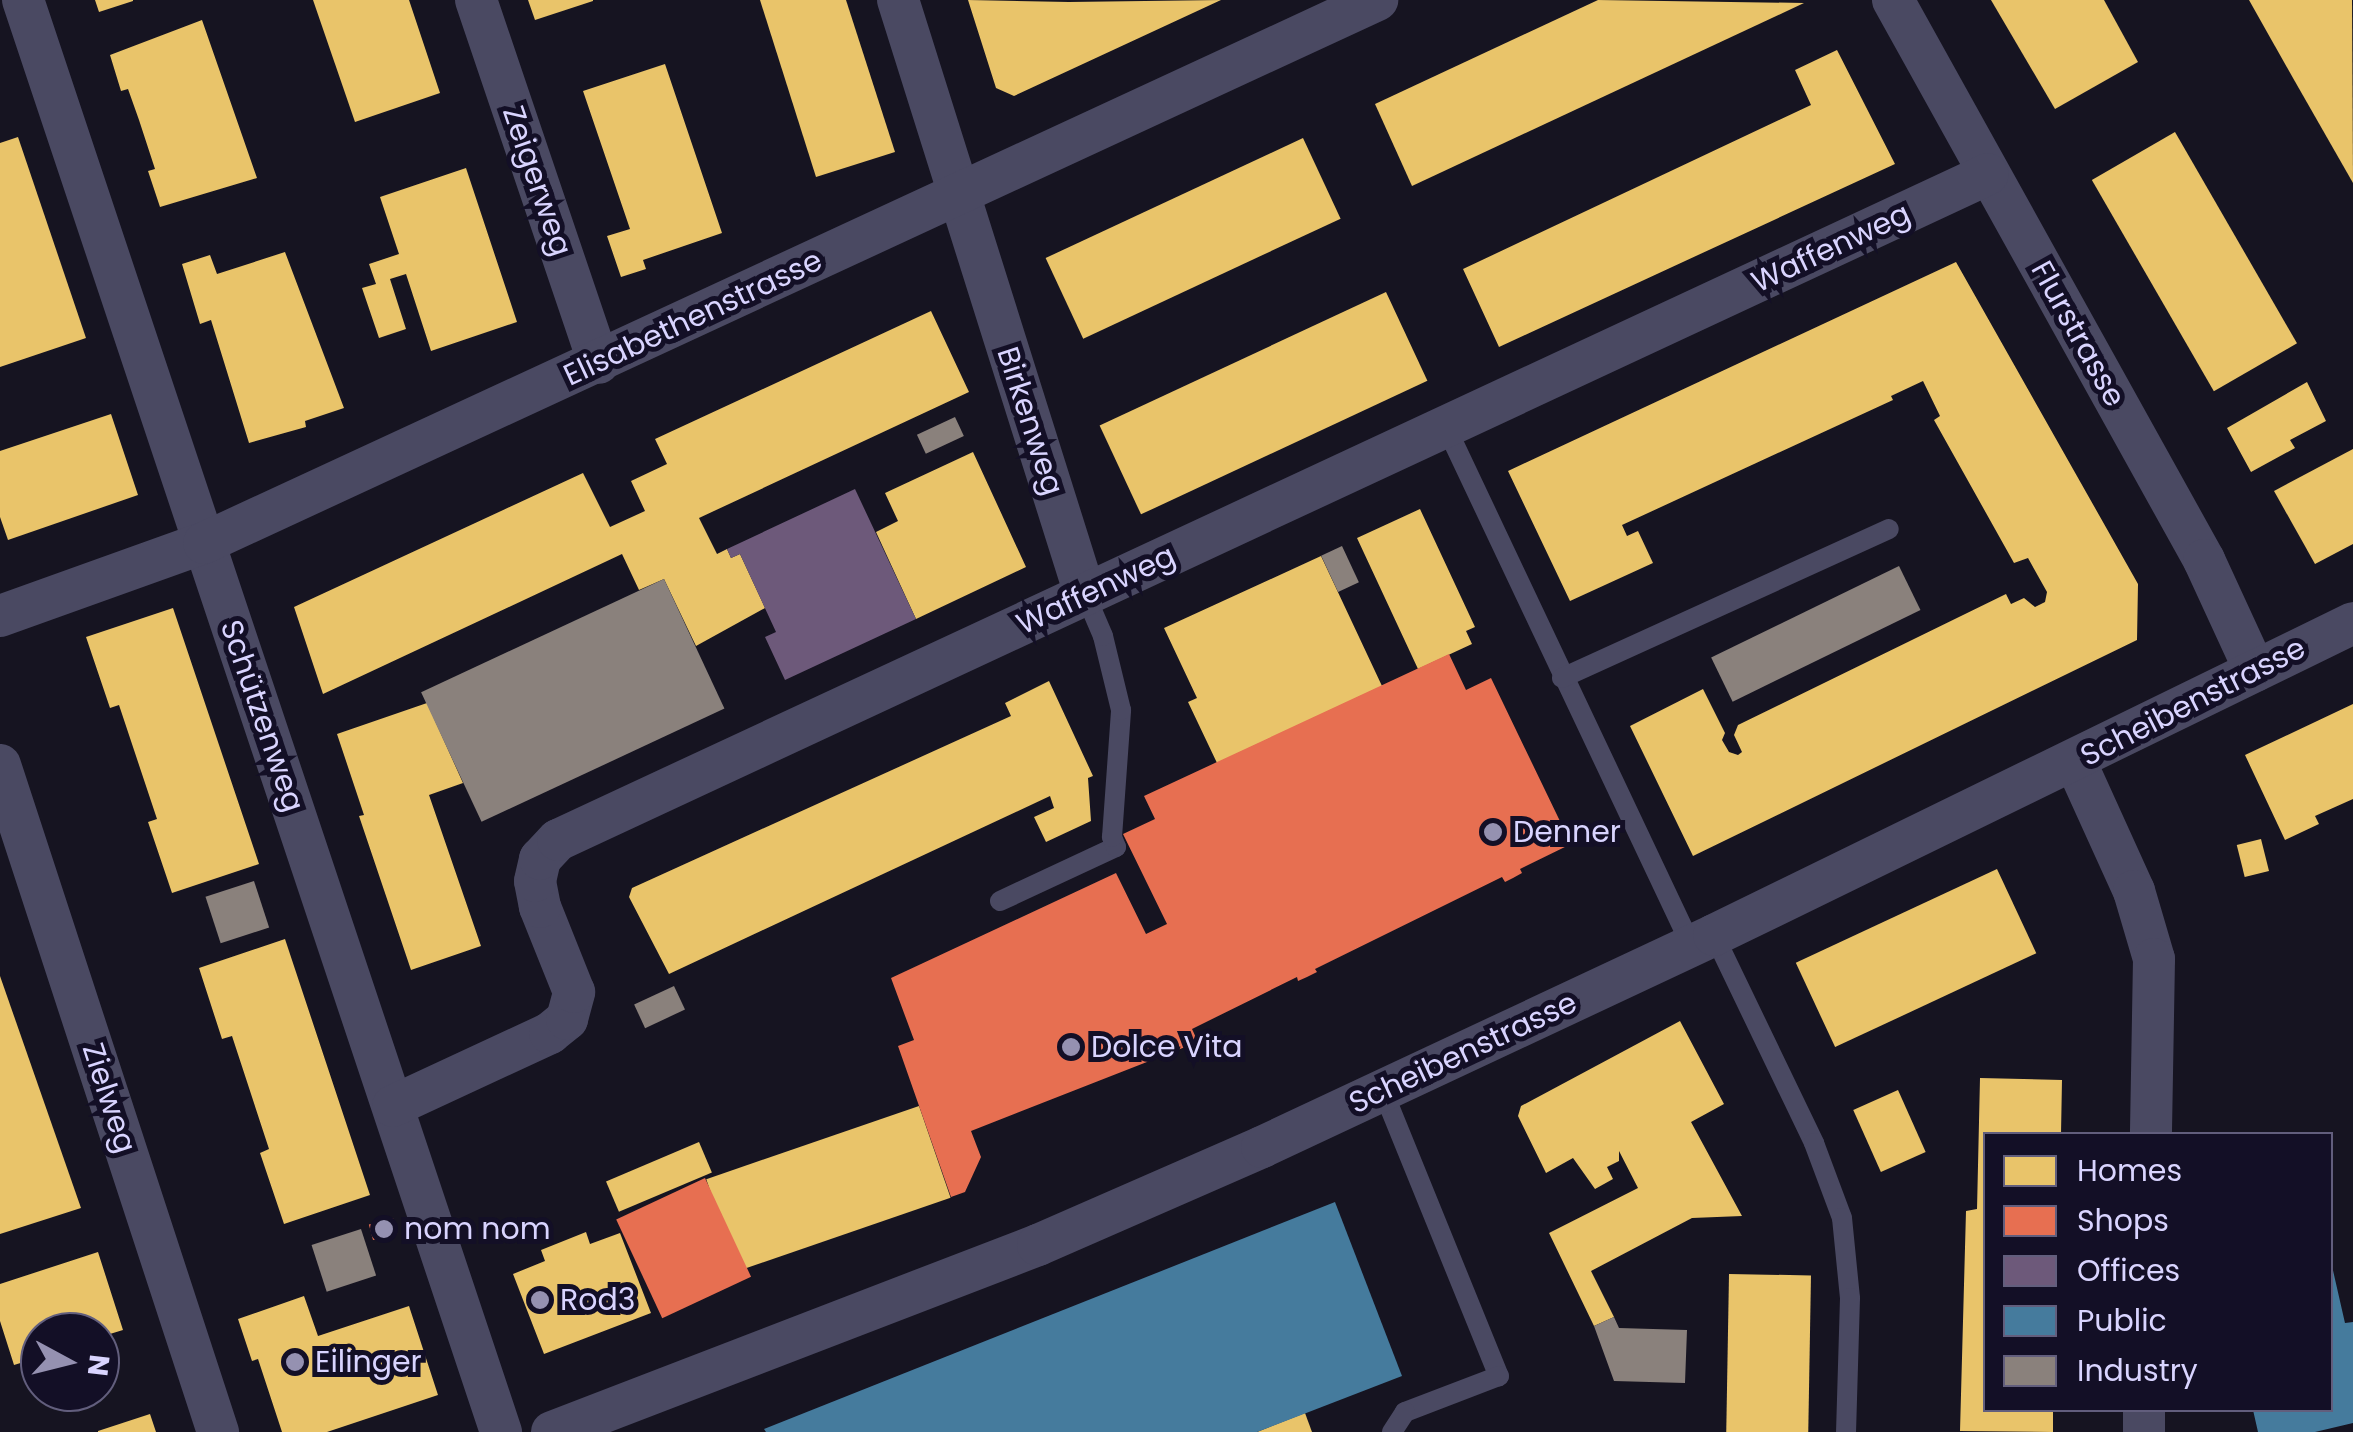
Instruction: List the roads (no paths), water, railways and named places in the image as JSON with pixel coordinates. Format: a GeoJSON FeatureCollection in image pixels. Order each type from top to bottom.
{"type":"FeatureCollection","features":[{"type":"Feature","properties":{"kind":"street","name":"Schützenweg"},"geometry":{"type":"LineString","coordinates":[[23,0],[501,1432]]}},
{"type":"Feature","properties":{"kind":"street","name":"Zeigerweg"},"geometry":{"type":"LineString","coordinates":[[476,0],[598,363]]}},
{"type":"Feature","properties":{"kind":"street","name":"Birkenweg"},"geometry":{"type":"LineString","coordinates":[[898,0],[1085,594]]}},
{"type":"Feature","properties":{"kind":"street","name":"Elisabethenstrasse"},"geometry":{"type":"LineString","coordinates":[[0,616],[204,543],[958,194],[1321,12],[1378,0]]}},
{"type":"Feature","properties":{"kind":"street","name":"Flurstrasse"},"geometry":{"type":"LineString","coordinates":[[1893,0],[2204,560],[2255,671]]}},
{"type":"Feature","properties":{"kind":"street","name":"Waffenweg"},"geometry":{"type":"LineString","coordinates":[[393,1106],[550,1033],[567,1019],[573,1006],[572,985],[536,891],[540,859],[558,840],[1988,174]]}},
{"type":"Feature","properties":{"kind":"street","name":"Scheibenstrasse"},"geometry":{"type":"LineString","coordinates":[[552,1432],[1038,1245],[1383,1091],[2075,761],[2353,623]]}},
{"type":"Feature","properties":{"kind":"street"},"geometry":{"type":"LineString","coordinates":[[2075,761],[2134,890],[2154,959],[2151,1132]]}},
{"type":"Feature","properties":{"kind":"street","name":"Zielweg"},"geometry":{"type":"LineString","coordinates":[[0,764],[218,1432]]}},
{"type":"Feature","properties":{"kind":"lane"},"geometry":{"type":"LineString","coordinates":[[1446,429],[1562,678],[1814,1144],[1842,1218],[1850,1298],[1846,1432]]}},
{"type":"Feature","properties":{"kind":"lane"},"geometry":{"type":"LineString","coordinates":[[1562,678],[1889,530]]}},
{"type":"Feature","properties":{"kind":"lane","name":"Birkenweg"},"geometry":{"type":"LineString","coordinates":[[1000,901],[1116,847],[1112,837],[1121,710],[1103,636],[1085,594]]}},
{"type":"Feature","properties":{"kind":"lane"},"geometry":{"type":"LineString","coordinates":[[1383,1091],[1499,1376],[1405,1412],[1392,1432]]}},
{"type":"Feature","properties":{"kind":"place","name":"Denner"},"geometry":{"type":"Point","coordinates":[1493,832]}},
{"type":"Feature","properties":{"kind":"place","name":"Dolce Vita"},"geometry":{"type":"Point","coordinates":[1071,1047]}},
{"type":"Feature","properties":{"kind":"place","name":"nom nom"},"geometry":{"type":"Point","coordinates":[384,1229]}},
{"type":"Feature","properties":{"kind":"place","name":"Rod3"},"geometry":{"type":"Point","coordinates":[540,1300]}},
{"type":"Feature","properties":{"kind":"place","name":"Eilinger"},"geometry":{"type":"Point","coordinates":[295,1362]}}]}
